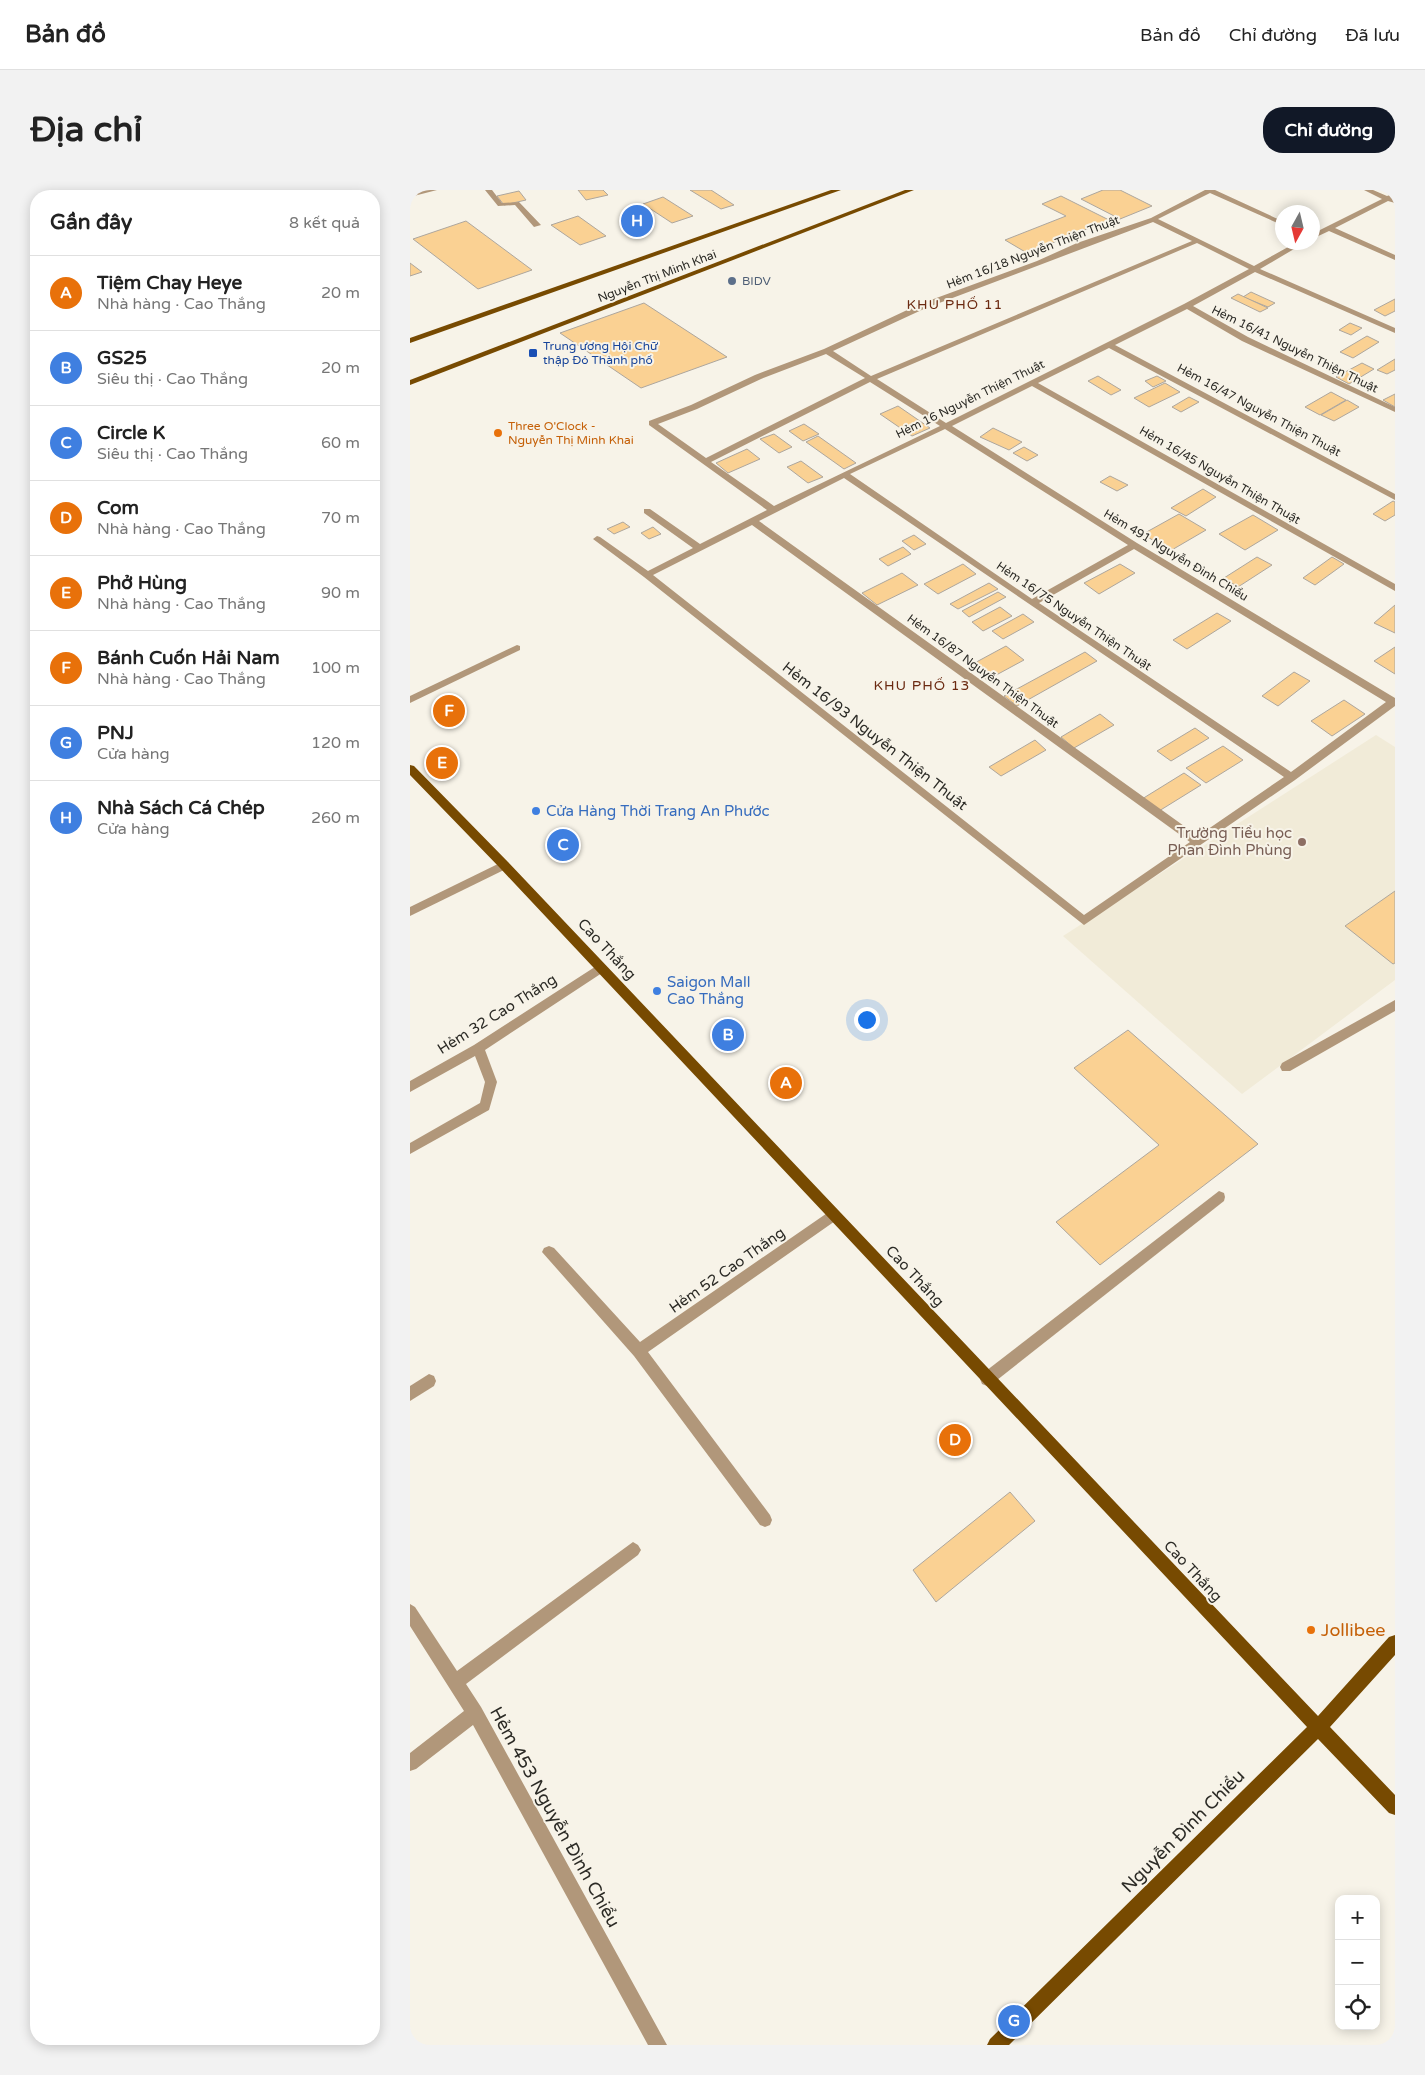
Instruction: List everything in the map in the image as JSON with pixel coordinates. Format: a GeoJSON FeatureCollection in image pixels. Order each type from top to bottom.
{"type":"FeatureCollection","features":[{"type":"Feature","properties":{"kind":"main road","name":"Nguyễn Thị Minh Khai"},"geometry":{"type":"LineString","coordinates":[[410,341],[838,190]]}},
{"type":"Feature","properties":{"kind":"main road","name":"Nguyễn Thị Minh Khai"},"geometry":{"type":"LineString","coordinates":[[410,383],[911,190]]}},
{"type":"Feature","properties":{"kind":"main road","name":"Cao Thắng"},"geometry":{"type":"LineString","coordinates":[[410,769],[504,865],[1318,1728],[1395,1807]]}},
{"type":"Feature","properties":{"kind":"main road","name":"Nguyễn Đình Chiểu"},"geometry":{"type":"LineString","coordinates":[[996,2045],[1318,1728],[1395,1644]]}},
{"type":"Feature","properties":{"kind":"street"},"geometry":{"type":"LineString","coordinates":[[410,195],[434,190]]}},
{"type":"Feature","properties":{"kind":"street"},"geometry":{"type":"LineString","coordinates":[[488,190],[500,205],[517,202],[536,225]]}},
{"type":"Feature","properties":{"kind":"street","name":"Hẻm 16/18 Nguyễn Thiện Thuật"},"geometry":{"type":"LineString","coordinates":[[704,462],[652,423],[694,407],[758,377],[826,351],[923,306],[1040,263],[1080,245],[1153,219],[1209,190],[1275,220]]}},
{"type":"Feature","properties":{"kind":"street"},"geometry":{"type":"LineString","coordinates":[[1367,190],[1393,199]]}},
{"type":"Feature","properties":{"kind":"street"},"geometry":{"type":"LineString","coordinates":[[1320,234],[1393,199]]}},
{"type":"Feature","properties":{"kind":"street"},"geometry":{"type":"LineString","coordinates":[[1153,219],[1255,269],[1395,331]]}},
{"type":"Feature","properties":{"kind":"street"},"geometry":{"type":"LineString","coordinates":[[1330,229],[1395,258]]}},
{"type":"Feature","properties":{"kind":"street"},"geometry":{"type":"LineString","coordinates":[[773,510],[704,462],[870,379],[1197,241]]}},
{"type":"Feature","properties":{"kind":"street","name":"Hẻm 16 Nguyễn Thiện Thuật"},"geometry":{"type":"LineString","coordinates":[[647,575],[844,474],[1110,345],[1289,250]]}},
{"type":"Feature","properties":{"kind":"street","name":"Hẻm 16/41 Nguyễn Thiện Thuật"},"geometry":{"type":"LineString","coordinates":[[1186,306],[1245,339],[1395,410]]}},
{"type":"Feature","properties":{"kind":"street","name":"Hẻm 16/47 Nguyễn Thiện Thuật"},"geometry":{"type":"LineString","coordinates":[[1110,345],[1395,497]]}},
{"type":"Feature","properties":{"kind":"street","name":"Hẻm 491 Nguyễn Ðình Chiểu"},"geometry":{"type":"LineString","coordinates":[[826,351],[1134,545],[1395,702]]}},
{"type":"Feature","properties":{"kind":"street","name":"Hẻm 16/45 Nguyễn Thiện Thuật"},"geometry":{"type":"LineString","coordinates":[[1032,383],[1395,588]]}},
{"type":"Feature","properties":{"kind":"street","name":"Hẻm 16/75 Nguyễn Thiện Thuật"},"geometry":{"type":"LineString","coordinates":[[844,474],[1291,777]]}},
{"type":"Feature","properties":{"kind":"street"},"geometry":{"type":"LineString","coordinates":[[647,510],[700,548]]}},
{"type":"Feature","properties":{"kind":"street","name":"Hẻm 16/87 Nguyễn Thiện Thuật"},"geometry":{"type":"LineString","coordinates":[[752,521],[1198,842]]}},
{"type":"Feature","properties":{"kind":"street","name":"Hẻm 16/93 Nguyễn Thiện Thuật"},"geometry":{"type":"LineString","coordinates":[[597,539],[647,575],[1084,921],[1198,842]]}},
{"type":"Feature","properties":{"kind":"street"},"geometry":{"type":"LineString","coordinates":[[1032,603],[1134,545]]}},
{"type":"Feature","properties":{"kind":"street"},"geometry":{"type":"LineString","coordinates":[[410,700],[517,648]]}},
{"type":"Feature","properties":{"kind":"street"},"geometry":{"type":"LineString","coordinates":[[1198,842],[1395,702]]}},
{"type":"Feature","properties":{"kind":"street"},"geometry":{"type":"LineString","coordinates":[[410,912],[504,865]]}},
{"type":"Feature","properties":{"kind":"street","name":"Hẻm 32 Cao Thắng"},"geometry":{"type":"LineString","coordinates":[[410,1086],[478,1048],[601,968]]}},
{"type":"Feature","properties":{"kind":"street"},"geometry":{"type":"LineString","coordinates":[[1286,1067],[1395,1005]]}},
{"type":"Feature","properties":{"kind":"street"},"geometry":{"type":"LineString","coordinates":[[410,1149],[485,1106],[491,1082],[478,1048]]}},
{"type":"Feature","properties":{"kind":"street"},"geometry":{"type":"LineString","coordinates":[[988,1379],[1219,1197]]}},
{"type":"Feature","properties":{"kind":"street","name":"Hẻm 52 Cao Thắng"},"geometry":{"type":"LineString","coordinates":[[639,1351],[833,1215]]}},
{"type":"Feature","properties":{"kind":"street"},"geometry":{"type":"LineString","coordinates":[[549,1252],[639,1351],[765,1520]]}},
{"type":"Feature","properties":{"kind":"street"},"geometry":{"type":"LineString","coordinates":[[410,1394],[429,1381]]}},
{"type":"Feature","properties":{"kind":"street"},"geometry":{"type":"LineString","coordinates":[[456,1682],[633,1550]]}},
{"type":"Feature","properties":{"kind":"street","name":"Hẻm 453 Nguyễn Ðình Chiểu"},"geometry":{"type":"LineString","coordinates":[[410,1612],[474,1713],[658,2045]]}},
{"type":"Feature","properties":{"kind":"street"},"geometry":{"type":"LineString","coordinates":[[410,1762],[474,1713]]}},
{"type":"Feature","properties":{"kind":"shaded area","name":"Trường Tiểu học Phan Đình Phùng"},"geometry":{"type":"Polygon","coordinates":[[[1376,735],[1395,747],[1395,980],[1242,1094],[1063,936],[1376,735]]]}},
{"type":"Feature","properties":{"kind":"building"},"geometry":{"type":"Polygon","coordinates":[[[578,190],[603,190],[608,195],[586,200],[578,190]]]}},
{"type":"Feature","properties":{"kind":"building"},"geometry":{"type":"Polygon","coordinates":[[[690,190],[711,190],[734,205],[721,209],[690,190]]]}},
{"type":"Feature","properties":{"kind":"building"},"geometry":{"type":"Polygon","coordinates":[[[1103,190],[1120,190],[1152,206],[1120,219],[1081,199],[1103,190]]]}},
{"type":"Feature","properties":{"kind":"building"},"geometry":{"type":"Polygon","coordinates":[[[519,191],[526,200],[504,205],[497,196],[519,191]]]}},
{"type":"Feature","properties":{"kind":"building"},"geometry":{"type":"Polygon","coordinates":[[[1061,196],[1109,220],[1027,253],[1005,240],[1066,216],[1042,204],[1061,196]]]}},
{"type":"Feature","properties":{"kind":"building"},"geometry":{"type":"Polygon","coordinates":[[[663,197],[693,216],[672,223],[643,204],[663,197]]]}},
{"type":"Feature","properties":{"kind":"building"},"geometry":{"type":"Polygon","coordinates":[[[578,216],[606,236],[580,245],[551,225],[578,216]]]}},
{"type":"Feature","properties":{"kind":"building"},"geometry":{"type":"Polygon","coordinates":[[[466,221],[532,270],[478,289],[413,239],[466,221]]]}},
{"type":"Feature","properties":{"kind":"building"},"geometry":{"type":"Polygon","coordinates":[[[410,263],[422,272],[410,276],[410,263]]]}},
{"type":"Feature","properties":{"kind":"building"},"geometry":{"type":"Polygon","coordinates":[[[1251,292],[1275,303],[1268,307],[1243,297],[1251,292]]]}},
{"type":"Feature","properties":{"kind":"building"},"geometry":{"type":"Polygon","coordinates":[[[1238,294],[1268,308],[1260,312],[1231,298],[1238,294]]]}},
{"type":"Feature","properties":{"kind":"building"},"geometry":{"type":"Polygon","coordinates":[[[1395,299],[1395,311],[1385,316],[1374,310],[1395,299]]]}},
{"type":"Feature","properties":{"kind":"building"},"geometry":{"type":"Polygon","coordinates":[[[644,303],[727,357],[641,388],[560,333],[644,303]]]}},
{"type":"Feature","properties":{"kind":"building"},"geometry":{"type":"Polygon","coordinates":[[[1350,323],[1362,328],[1351,335],[1339,330],[1350,323]]]}},
{"type":"Feature","properties":{"kind":"building"},"geometry":{"type":"Polygon","coordinates":[[[1367,336],[1379,342],[1353,358],[1340,352],[1367,336]]]}},
{"type":"Feature","properties":{"kind":"building"},"geometry":{"type":"Polygon","coordinates":[[[1395,359],[1395,370],[1387,374],[1377,370],[1395,359]]]}},
{"type":"Feature","properties":{"kind":"building"},"geometry":{"type":"Polygon","coordinates":[[[1362,363],[1374,369],[1349,384],[1336,377],[1362,363]]]}},
{"type":"Feature","properties":{"kind":"building"},"geometry":{"type":"Polygon","coordinates":[[[1098,376],[1121,390],[1111,395],[1088,381],[1098,376]]]}},
{"type":"Feature","properties":{"kind":"building"},"geometry":{"type":"Polygon","coordinates":[[[1157,376],[1166,381],[1153,387],[1145,381],[1157,376]]]}},
{"type":"Feature","properties":{"kind":"building"},"geometry":{"type":"Polygon","coordinates":[[[1165,383],[1180,392],[1149,407],[1134,398],[1165,383]]]}},
{"type":"Feature","properties":{"kind":"building"},"geometry":{"type":"Polygon","coordinates":[[[1331,392],[1346,400],[1320,415],[1305,407],[1331,392]]]}},
{"type":"Feature","properties":{"kind":"building"},"geometry":{"type":"Polygon","coordinates":[[[1395,394],[1395,407],[1383,400],[1395,394]]]}},
{"type":"Feature","properties":{"kind":"building"},"geometry":{"type":"Polygon","coordinates":[[[1189,397],[1199,402],[1181,412],[1172,407],[1189,397]]]}},
{"type":"Feature","properties":{"kind":"building"},"geometry":{"type":"Polygon","coordinates":[[[1347,400],[1359,407],[1334,421],[1321,415],[1347,400]]]}},
{"type":"Feature","properties":{"kind":"building"},"geometry":{"type":"Polygon","coordinates":[[[898,406],[930,428],[912,436],[880,414],[898,406]]]}},
{"type":"Feature","properties":{"kind":"building"},"geometry":{"type":"Polygon","coordinates":[[[804,424],[819,434],[803,441],[789,431],[804,424]]]}},
{"type":"Feature","properties":{"kind":"building"},"geometry":{"type":"Polygon","coordinates":[[[993,428],[1022,442],[1009,450],[980,437],[993,428]]]}},
{"type":"Feature","properties":{"kind":"building"},"geometry":{"type":"Polygon","coordinates":[[[774,434],[792,447],[779,453],[760,439],[774,434]]]}},
{"type":"Feature","properties":{"kind":"building"},"geometry":{"type":"Polygon","coordinates":[[[818,436],[856,463],[844,469],[806,442],[818,436]]]}},
{"type":"Feature","properties":{"kind":"building"},"geometry":{"type":"Polygon","coordinates":[[[1024,447],[1038,455],[1027,461],[1013,453],[1024,447]]]}},
{"type":"Feature","properties":{"kind":"building"},"geometry":{"type":"Polygon","coordinates":[[[747,449],[760,459],[728,473],[716,463],[747,449]]]}},
{"type":"Feature","properties":{"kind":"building"},"geometry":{"type":"Polygon","coordinates":[[[801,461],[823,477],[808,483],[787,467],[801,461]]]}},
{"type":"Feature","properties":{"kind":"building"},"geometry":{"type":"Polygon","coordinates":[[[1110,476],[1128,485],[1117,491],[1100,482],[1110,476]]]}},
{"type":"Feature","properties":{"kind":"building"},"geometry":{"type":"Polygon","coordinates":[[[1203,489],[1216,497],[1186,516],[1171,508],[1203,489]]]}},
{"type":"Feature","properties":{"kind":"building"},"geometry":{"type":"Polygon","coordinates":[[[1393,501],[1395,502],[1395,515],[1385,521],[1373,514],[1393,501]]]}},
{"type":"Feature","properties":{"kind":"building"},"geometry":{"type":"Polygon","coordinates":[[[1179,514],[1206,530],[1170,551],[1143,534],[1179,514]]]}},
{"type":"Feature","properties":{"kind":"building"},"geometry":{"type":"Polygon","coordinates":[[[1253,515],[1278,530],[1245,550],[1219,534],[1253,515]]]}},
{"type":"Feature","properties":{"kind":"building"},"geometry":{"type":"Polygon","coordinates":[[[623,522],[630,527],[614,534],[607,529],[623,522]]]}},
{"type":"Feature","properties":{"kind":"building"},"geometry":{"type":"Polygon","coordinates":[[[653,527],[661,534],[649,539],[641,533],[653,527]]]}},
{"type":"Feature","properties":{"kind":"building"},"geometry":{"type":"Polygon","coordinates":[[[914,535],[926,544],[914,550],[902,541],[914,535]]]}},
{"type":"Feature","properties":{"kind":"building"},"geometry":{"type":"Polygon","coordinates":[[[903,547],[911,554],[888,566],[879,559],[903,547]]]}},
{"type":"Feature","properties":{"kind":"building"},"geometry":{"type":"Polygon","coordinates":[[[1257,557],[1272,565],[1238,587],[1224,578],[1257,557]]]}},
{"type":"Feature","properties":{"kind":"building"},"geometry":{"type":"Polygon","coordinates":[[[1332,557],[1344,564],[1315,585],[1303,578],[1332,557]]]}},
{"type":"Feature","properties":{"kind":"building"},"geometry":{"type":"Polygon","coordinates":[[[963,564],[976,574],[938,594],[924,584],[963,564]]]}},
{"type":"Feature","properties":{"kind":"building"},"geometry":{"type":"Polygon","coordinates":[[[1120,564],[1135,573],[1099,594],[1084,583],[1120,564]]]}},
{"type":"Feature","properties":{"kind":"building"},"geometry":{"type":"Polygon","coordinates":[[[902,573],[918,585],[877,605],[862,593],[902,573]]]}},
{"type":"Feature","properties":{"kind":"building"},"geometry":{"type":"Polygon","coordinates":[[[989,583],[998,589],[958,609],[950,604],[989,583]]]}},
{"type":"Feature","properties":{"kind":"building"},"geometry":{"type":"Polygon","coordinates":[[[998,592],[1006,597],[969,617],[962,611],[998,592]]]}},
{"type":"Feature","properties":{"kind":"building"},"geometry":{"type":"Polygon","coordinates":[[[1395,605],[1395,633],[1374,623],[1395,605]]]}},
{"type":"Feature","properties":{"kind":"building"},"geometry":{"type":"Polygon","coordinates":[[[1000,607],[1012,616],[983,631],[972,622],[1000,607]]]}},
{"type":"Feature","properties":{"kind":"building"},"geometry":{"type":"Polygon","coordinates":[[[1217,613],[1231,621],[1187,649],[1173,640],[1217,613]]]}},
{"type":"Feature","properties":{"kind":"building"},"geometry":{"type":"Polygon","coordinates":[[[1023,614],[1034,622],[1003,639],[992,631],[1023,614]]]}},
{"type":"Feature","properties":{"kind":"building"},"geometry":{"type":"Polygon","coordinates":[[[1006,646],[1024,660],[987,680],[969,666],[1006,646]]]}},
{"type":"Feature","properties":{"kind":"building"},"geometry":{"type":"Polygon","coordinates":[[[1395,647],[1395,674],[1374,661],[1395,647]]]}},
{"type":"Feature","properties":{"kind":"building"},"geometry":{"type":"Polygon","coordinates":[[[1085,652],[1097,661],[1017,706],[1004,696],[1085,652]]]}},
{"type":"Feature","properties":{"kind":"building"},"geometry":{"type":"Polygon","coordinates":[[[1294,672],[1310,681],[1278,706],[1262,696],[1294,672]]]}},
{"type":"Feature","properties":{"kind":"building"},"geometry":{"type":"Polygon","coordinates":[[[1344,700],[1365,714],[1332,736],[1311,721],[1344,700]]]}},
{"type":"Feature","properties":{"kind":"building"},"geometry":{"type":"Polygon","coordinates":[[[1100,714],[1114,725],[1074,748],[1061,737],[1100,714]]]}},
{"type":"Feature","properties":{"kind":"building"},"geometry":{"type":"Polygon","coordinates":[[[1195,728],[1209,738],[1171,761],[1157,751],[1195,728]]]}},
{"type":"Feature","properties":{"kind":"building"},"geometry":{"type":"Polygon","coordinates":[[[1035,740],[1046,750],[1001,776],[989,767],[1035,740]]]}},
{"type":"Feature","properties":{"kind":"building"},"geometry":{"type":"Polygon","coordinates":[[[1223,746],[1243,760],[1206,783],[1186,768],[1223,746]]]}},
{"type":"Feature","properties":{"kind":"building"},"geometry":{"type":"Polygon","coordinates":[[[1184,773],[1201,785],[1159,811],[1142,799],[1184,773]]]}},
{"type":"Feature","properties":{"kind":"building"},"geometry":{"type":"Polygon","coordinates":[[[1395,891],[1395,963],[1393,964],[1345,926],[1395,891]]]}},
{"type":"Feature","properties":{"kind":"building"},"geometry":{"type":"Polygon","coordinates":[[[1128,1030],[1258,1144],[1100,1265],[1056,1222],[1159,1145],[1074,1068],[1128,1030]]]}},
{"type":"Feature","properties":{"kind":"building"},"geometry":{"type":"Polygon","coordinates":[[[1010,1492],[1035,1521],[936,1602],[913,1570],[1010,1492]]]}},
{"type":"Feature","properties":{"kind":"place","name":"Nhà Sách Cá Chép"},"geometry":{"type":"Point","coordinates":[637,221]}},
{"type":"Feature","properties":{"kind":"place","name":"BIDV"},"geometry":{"type":"Point","coordinates":[732,281]}},
{"type":"Feature","properties":{"kind":"place","name":"Trung ương Hội Chữ thập Đỏ Thành phố"},"geometry":{"type":"Point","coordinates":[533,353]}},
{"type":"Feature","properties":{"kind":"place","name":"Three O'Clock - Nguyễn Thị Minh Khai"},"geometry":{"type":"Point","coordinates":[498,433]}},
{"type":"Feature","properties":{"kind":"place","name":"Bánh Cuốn Hải Nam"},"geometry":{"type":"Point","coordinates":[449,711]}},
{"type":"Feature","properties":{"kind":"place","name":"Phở Hùng"},"geometry":{"type":"Point","coordinates":[442,763]}},
{"type":"Feature","properties":{"kind":"place","name":"Cửa Hàng Thời Trang An Phước"},"geometry":{"type":"Point","coordinates":[536,811]}},
{"type":"Feature","properties":{"kind":"place","name":"Trường Tiểu học Phan Đình Phùng"},"geometry":{"type":"Point","coordinates":[1302,842]}},
{"type":"Feature","properties":{"kind":"place","name":"Circle K"},"geometry":{"type":"Point","coordinates":[563,845]}},
{"type":"Feature","properties":{"kind":"place","name":"Saigon Mall Cao Thắng"},"geometry":{"type":"Point","coordinates":[657,991]}},
{"type":"Feature","properties":{"kind":"place","name":"GS25"},"geometry":{"type":"Point","coordinates":[728,1035]}},
{"type":"Feature","properties":{"kind":"place","name":"Tiệm Chay Heye"},"geometry":{"type":"Point","coordinates":[786,1083]}},
{"type":"Feature","properties":{"kind":"place","name":"Com"},"geometry":{"type":"Point","coordinates":[955,1440]}},
{"type":"Feature","properties":{"kind":"place","name":"Jollibee"},"geometry":{"type":"Point","coordinates":[1311,1630]}},
{"type":"Feature","properties":{"kind":"place","name":"PNJ"},"geometry":{"type":"Point","coordinates":[1014,2021]}},
{"type":"Feature","properties":{"kind":"district","name":"KHU PHỐ 11"},"geometry":{"type":"Point","coordinates":[955,304]}},
{"type":"Feature","properties":{"kind":"district","name":"KHU PHỐ 13"},"geometry":{"type":"Point","coordinates":[922,685]}}]}
